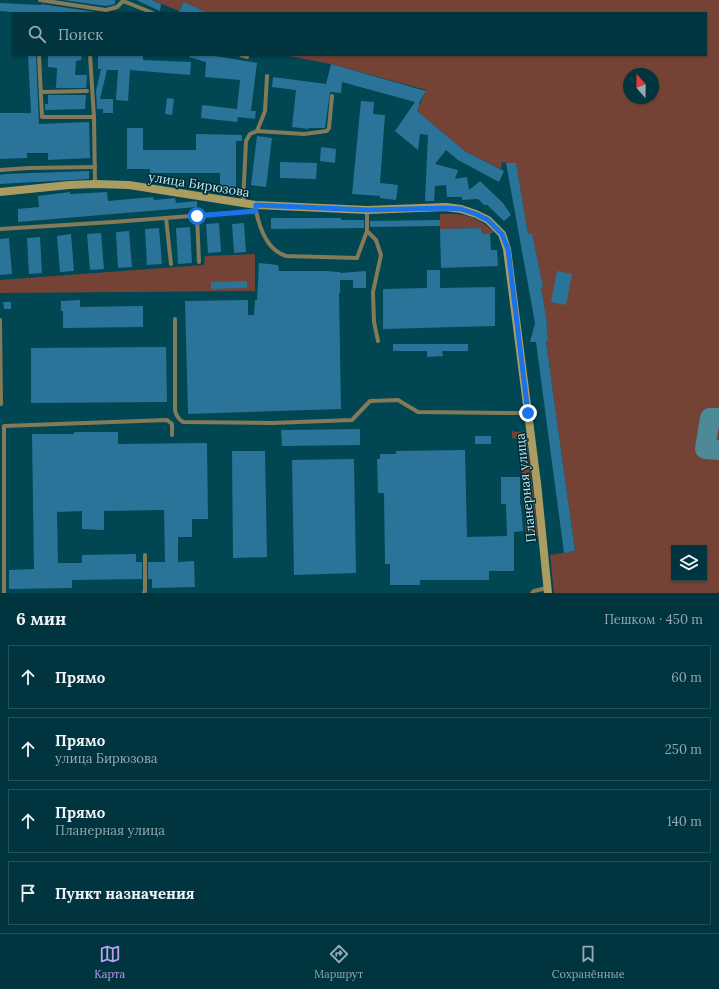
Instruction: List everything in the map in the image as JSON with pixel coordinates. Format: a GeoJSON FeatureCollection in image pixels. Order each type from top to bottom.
{"type":"FeatureCollection","features":[{"type":"Feature","properties":{"kind":"main road","name":"улица Бирюзова"},"geometry":{"type":"LineString","coordinates":[[0,192],[68,185],[129,185],[243,203],[256,208],[367,210],[461,209],[488,220],[502,234],[508,249],[509,261]]}},
{"type":"Feature","properties":{"kind":"main road","name":"Планерная улица"},"geometry":{"type":"LineString","coordinates":[[509,261],[537,483],[547,590]]}},
{"type":"Feature","properties":{"kind":"lane"},"geometry":{"type":"LineString","coordinates":[[40,0],[106,10],[117,7],[123,1],[150,12]]}},
{"type":"Feature","properties":{"kind":"lane"},"geometry":{"type":"LineString","coordinates":[[39,56],[42,117],[94,117]]}},
{"type":"Feature","properties":{"kind":"lane"},"geometry":{"type":"LineString","coordinates":[[90,56],[94,117],[95,184]]}},
{"type":"Feature","properties":{"kind":"lane"},"geometry":{"type":"LineString","coordinates":[[257,131],[265,111],[267,76]]}},
{"type":"Feature","properties":{"kind":"lane"},"geometry":{"type":"LineString","coordinates":[[41,92],[87,91]]}},
{"type":"Feature","properties":{"kind":"lane"},"geometry":{"type":"LineString","coordinates":[[243,203],[246,141],[250,134],[257,131],[304,134],[327,131],[329,128],[332,96]]}},
{"type":"Feature","properties":{"kind":"lane"},"geometry":{"type":"LineString","coordinates":[[0,170],[95,167]]}},
{"type":"Feature","properties":{"kind":"lane"},"geometry":{"type":"LineString","coordinates":[[0,229],[197,216],[256,208],[260,228],[269,243],[280,254],[286,256],[357,258],[367,231],[367,210]]}},
{"type":"Feature","properties":{"kind":"lane"},"geometry":{"type":"LineString","coordinates":[[197,216],[199,262]]}},
{"type":"Feature","properties":{"kind":"lane"},"geometry":{"type":"LineString","coordinates":[[166,218],[170,264]]}},
{"type":"Feature","properties":{"kind":"lane"},"geometry":{"type":"LineString","coordinates":[[367,231],[376,240],[380,255],[373,292],[374,322],[378,341]]}},
{"type":"Feature","properties":{"kind":"lane"},"geometry":{"type":"LineString","coordinates":[[175,319],[175,410],[176,416],[183,422],[272,423],[352,420],[370,401],[398,400],[418,412],[528,413]]}},
{"type":"Feature","properties":{"kind":"lane"},"geometry":{"type":"LineString","coordinates":[[0,320],[1,404]]}},
{"type":"Feature","properties":{"kind":"lane"},"geometry":{"type":"LineString","coordinates":[[4,593],[4,426],[166,420],[172,424],[172,436]]}},
{"type":"Feature","properties":{"kind":"lane"},"geometry":{"type":"LineString","coordinates":[[144,593],[145,555]]}},
{"type":"Feature","properties":{"kind":"lane"},"geometry":{"type":"LineString","coordinates":[[532,593],[534,591],[547,590]]}},
{"type":"Feature","properties":{"kind":"shaded area"},"geometry":{"type":"Polygon","coordinates":[[[152,0],[719,0],[719,593],[554,593],[550,555],[575,551],[546,342],[548,341],[546,316],[541,287],[543,286],[532,235],[528,234],[516,164],[502,162],[501,169],[466,152],[417,111],[426,90],[331,64],[288,56],[707,56],[707,12],[206,12],[184,2],[179,11],[152,0]]]}},
{"type":"Feature","properties":{"kind":"shaded area"},"geometry":{"type":"Polygon","coordinates":[[[440,214],[463,215],[475,219],[494,232],[490,234],[482,234],[481,228],[440,229],[440,214]]]}},
{"type":"Feature","properties":{"kind":"shaded area"},"geometry":{"type":"Polygon","coordinates":[[[255,254],[255,291],[0,293],[0,280],[204,265],[205,256],[255,254]]]}},
{"type":"Feature","properties":{"kind":"shaded area"},"geometry":{"type":"Polygon","coordinates":[[[512,431],[525,431],[526,433],[538,536],[526,537],[524,495],[518,439],[512,438],[512,431]]]}},
{"type":"Feature","properties":{"kind":"building"},"geometry":{"type":"Polygon","coordinates":[[[63,0],[115,0],[115,4],[106,6],[63,0]]]}},
{"type":"Feature","properties":{"kind":"building"},"geometry":{"type":"Polygon","coordinates":[[[136,0],[152,0],[161,4],[160,11],[136,0]]]}},
{"type":"Feature","properties":{"kind":"building"},"geometry":{"type":"Polygon","coordinates":[[[184,2],[206,12],[179,12],[184,2]]]}},
{"type":"Feature","properties":{"kind":"building"},"geometry":{"type":"Polygon","coordinates":[[[0,3],[41,4],[95,12],[12,12],[0,11],[0,3]]]}},
{"type":"Feature","properties":{"kind":"building"},"geometry":{"type":"Polygon","coordinates":[[[28,56],[36,56],[39,124],[89,122],[90,158],[48,160],[48,153],[27,153],[27,158],[0,159],[0,113],[31,113],[28,56]]]}},
{"type":"Feature","properties":{"kind":"building"},"geometry":{"type":"Polygon","coordinates":[[[48,56],[82,56],[81,60],[76,61],[75,75],[87,75],[86,88],[56,88],[57,68],[48,67],[48,56]]]}},
{"type":"Feature","properties":{"kind":"building"},"geometry":{"type":"Polygon","coordinates":[[[98,56],[143,56],[143,60],[191,62],[190,75],[130,70],[128,101],[116,100],[118,70],[107,70],[100,99],[113,99],[113,113],[103,113],[103,109],[97,109],[96,91],[101,69],[98,69],[98,56]]]}},
{"type":"Feature","properties":{"kind":"building"},"geometry":{"type":"Polygon","coordinates":[[[215,56],[257,63],[251,111],[256,111],[255,119],[238,117],[237,122],[201,118],[202,105],[237,109],[240,80],[205,77],[206,62],[189,57],[215,56]]]}},
{"type":"Feature","properties":{"kind":"building"},"geometry":{"type":"Polygon","coordinates":[[[331,64],[426,91],[419,103],[420,104],[417,111],[466,152],[504,171],[499,182],[458,160],[446,150],[435,164],[458,170],[455,179],[467,177],[469,190],[480,181],[503,203],[511,215],[504,221],[486,204],[485,206],[478,199],[462,200],[462,197],[447,197],[446,185],[435,186],[434,201],[425,201],[428,135],[420,134],[418,150],[395,131],[415,102],[342,82],[341,93],[330,92],[325,128],[308,129],[292,127],[296,90],[272,87],[273,77],[326,84],[331,64]]]}},
{"type":"Feature","properties":{"kind":"building"},"geometry":{"type":"Polygon","coordinates":[[[48,95],[86,95],[85,109],[45,110],[45,104],[48,104],[48,95]]]}},
{"type":"Feature","properties":{"kind":"building"},"geometry":{"type":"Polygon","coordinates":[[[167,98],[174,99],[172,115],[165,114],[167,98]]]}},
{"type":"Feature","properties":{"kind":"building"},"geometry":{"type":"Polygon","coordinates":[[[361,101],[374,102],[373,114],[385,115],[380,183],[398,185],[396,200],[380,198],[380,196],[352,194],[361,101]]]}},
{"type":"Feature","properties":{"kind":"building"},"geometry":{"type":"Polygon","coordinates":[[[127,128],[143,128],[143,150],[196,150],[196,134],[242,135],[242,141],[236,141],[236,187],[220,187],[220,173],[150,173],[150,169],[127,169],[127,128]]]}},
{"type":"Feature","properties":{"kind":"building"},"geometry":{"type":"Polygon","coordinates":[[[257,136],[272,138],[266,187],[251,185],[257,136]]]}},
{"type":"Feature","properties":{"kind":"building"},"geometry":{"type":"Polygon","coordinates":[[[321,147],[336,149],[335,163],[320,161],[321,147]]]}},
{"type":"Feature","properties":{"kind":"building"},"geometry":{"type":"Polygon","coordinates":[[[280,162],[317,163],[316,179],[280,178],[280,162]]]}},
{"type":"Feature","properties":{"kind":"building"},"geometry":{"type":"Polygon","coordinates":[[[506,163],[516,163],[528,234],[532,234],[543,286],[541,287],[546,316],[548,341],[546,342],[575,551],[564,553],[536,342],[530,342],[535,323],[506,163]]]}},
{"type":"Feature","properties":{"kind":"building"},"geometry":{"type":"Polygon","coordinates":[[[89,171],[89,179],[0,184],[0,175],[5,174],[89,171]]]}},
{"type":"Feature","properties":{"kind":"building"},"geometry":{"type":"Polygon","coordinates":[[[70,192],[70,194],[107,192],[108,201],[153,197],[154,200],[175,198],[176,203],[197,201],[197,207],[18,222],[18,209],[39,207],[38,196],[70,192]]]}},
{"type":"Feature","properties":{"kind":"building"},"geometry":{"type":"Polygon","coordinates":[[[271,218],[341,218],[341,220],[364,220],[364,228],[271,229],[271,218]]]}},
{"type":"Feature","properties":{"kind":"building"},"geometry":{"type":"Polygon","coordinates":[[[440,220],[440,226],[370,227],[370,221],[440,220]]]}},
{"type":"Feature","properties":{"kind":"building"},"geometry":{"type":"Polygon","coordinates":[[[219,223],[221,252],[208,253],[206,224],[219,223]]]}},
{"type":"Feature","properties":{"kind":"building"},"geometry":{"type":"Polygon","coordinates":[[[244,223],[246,252],[234,253],[232,224],[244,223]]]}},
{"type":"Feature","properties":{"kind":"building"},"geometry":{"type":"Polygon","coordinates":[[[190,227],[192,263],[178,264],[176,228],[190,227]]]}},
{"type":"Feature","properties":{"kind":"building"},"geometry":{"type":"Polygon","coordinates":[[[159,228],[162,264],[147,265],[145,229],[159,228]]]}},
{"type":"Feature","properties":{"kind":"building"},"geometry":{"type":"Polygon","coordinates":[[[481,228],[482,234],[490,234],[491,250],[497,250],[498,266],[441,268],[440,229],[481,228]]]}},
{"type":"Feature","properties":{"kind":"building"},"geometry":{"type":"Polygon","coordinates":[[[129,231],[132,267],[118,268],[116,232],[129,231]]]}},
{"type":"Feature","properties":{"kind":"building"},"geometry":{"type":"Polygon","coordinates":[[[101,233],[104,269],[90,270],[87,234],[101,233]]]}},
{"type":"Feature","properties":{"kind":"building"},"geometry":{"type":"Polygon","coordinates":[[[71,234],[74,271],[60,272],[57,236],[71,234]]]}},
{"type":"Feature","properties":{"kind":"building"},"geometry":{"type":"Polygon","coordinates":[[[40,237],[42,273],[29,274],[27,238],[40,237]]]}},
{"type":"Feature","properties":{"kind":"building"},"geometry":{"type":"Polygon","coordinates":[[[9,238],[12,274],[0,275],[0,239],[9,238]]]}},
{"type":"Feature","properties":{"kind":"building"},"geometry":{"type":"Polygon","coordinates":[[[259,263],[278,265],[279,271],[326,271],[340,273],[366,271],[366,288],[353,288],[353,280],[340,280],[341,409],[188,414],[185,301],[248,300],[248,315],[254,315],[255,300],[257,300],[259,263]]]}},
{"type":"Feature","properties":{"kind":"building"},"geometry":{"type":"Polygon","coordinates":[[[427,270],[440,270],[440,288],[495,287],[495,326],[383,329],[383,289],[427,288],[427,270]]]}},
{"type":"Feature","properties":{"kind":"building"},"geometry":{"type":"Polygon","coordinates":[[[557,271],[572,274],[566,305],[551,302],[557,271]]]}},
{"type":"Feature","properties":{"kind":"building"},"geometry":{"type":"Polygon","coordinates":[[[247,281],[247,288],[211,289],[211,282],[247,281]]]}},
{"type":"Feature","properties":{"kind":"building"},"geometry":{"type":"Polygon","coordinates":[[[80,300],[80,307],[143,306],[143,327],[63,328],[63,311],[61,311],[61,301],[80,300]]]}},
{"type":"Feature","properties":{"kind":"building"},"geometry":{"type":"Polygon","coordinates":[[[3,302],[11,302],[11,309],[4,309],[3,302]]]}},
{"type":"Feature","properties":{"kind":"building"},"geometry":{"type":"Polygon","coordinates":[[[393,344],[468,344],[468,351],[442,351],[443,356],[427,357],[427,351],[393,351],[393,344]]]}},
{"type":"Feature","properties":{"kind":"building"},"geometry":{"type":"Polygon","coordinates":[[[166,347],[167,402],[31,403],[31,348],[166,347]]]}},
{"type":"Feature","properties":{"kind":"building"},"geometry":{"type":"Polygon","coordinates":[[[360,429],[360,445],[282,446],[281,430],[360,429]]]}},
{"type":"Feature","properties":{"kind":"building"},"geometry":{"type":"Polygon","coordinates":[[[74,432],[118,432],[118,444],[207,443],[208,519],[192,519],[192,537],[178,537],[178,562],[194,561],[195,587],[152,588],[152,579],[148,579],[148,562],[165,562],[164,510],[104,511],[104,530],[82,529],[82,511],[57,512],[58,563],[82,563],[82,555],[136,554],[136,562],[142,562],[142,579],[72,580],[72,588],[9,589],[9,570],[34,569],[32,434],[74,434],[74,432]]]}},
{"type":"Feature","properties":{"kind":"building"},"geometry":{"type":"Polygon","coordinates":[[[475,436],[491,436],[491,444],[475,444],[475,436]]]}},
{"type":"Feature","properties":{"kind":"building"},"geometry":{"type":"Polygon","coordinates":[[[465,450],[467,537],[507,536],[506,504],[501,504],[501,477],[520,477],[520,505],[523,531],[514,532],[514,571],[489,571],[489,580],[420,580],[420,585],[390,585],[390,564],[385,564],[384,493],[378,493],[377,459],[380,459],[380,454],[396,454],[396,451],[465,450]]]}},
{"type":"Feature","properties":{"kind":"building"},"geometry":{"type":"Polygon","coordinates":[[[232,451],[265,451],[267,557],[233,558],[232,451]]]}},
{"type":"Feature","properties":{"kind":"building"},"geometry":{"type":"Polygon","coordinates":[[[354,459],[356,573],[294,575],[292,460],[354,459]]]}},
{"type":"Feature","properties":{"kind":"taxiway"},"geometry":{"type":"LineString","coordinates":[[719,418],[710,418],[705,449],[719,450]]}},
{"type":"Feature","properties":{"kind":"route"},"geometry":{"type":"LineString","coordinates":[[197,216],[256,211],[256,205],[367,210],[446,208],[461,209],[488,220],[502,234],[508,249],[528,413]]}}]}
